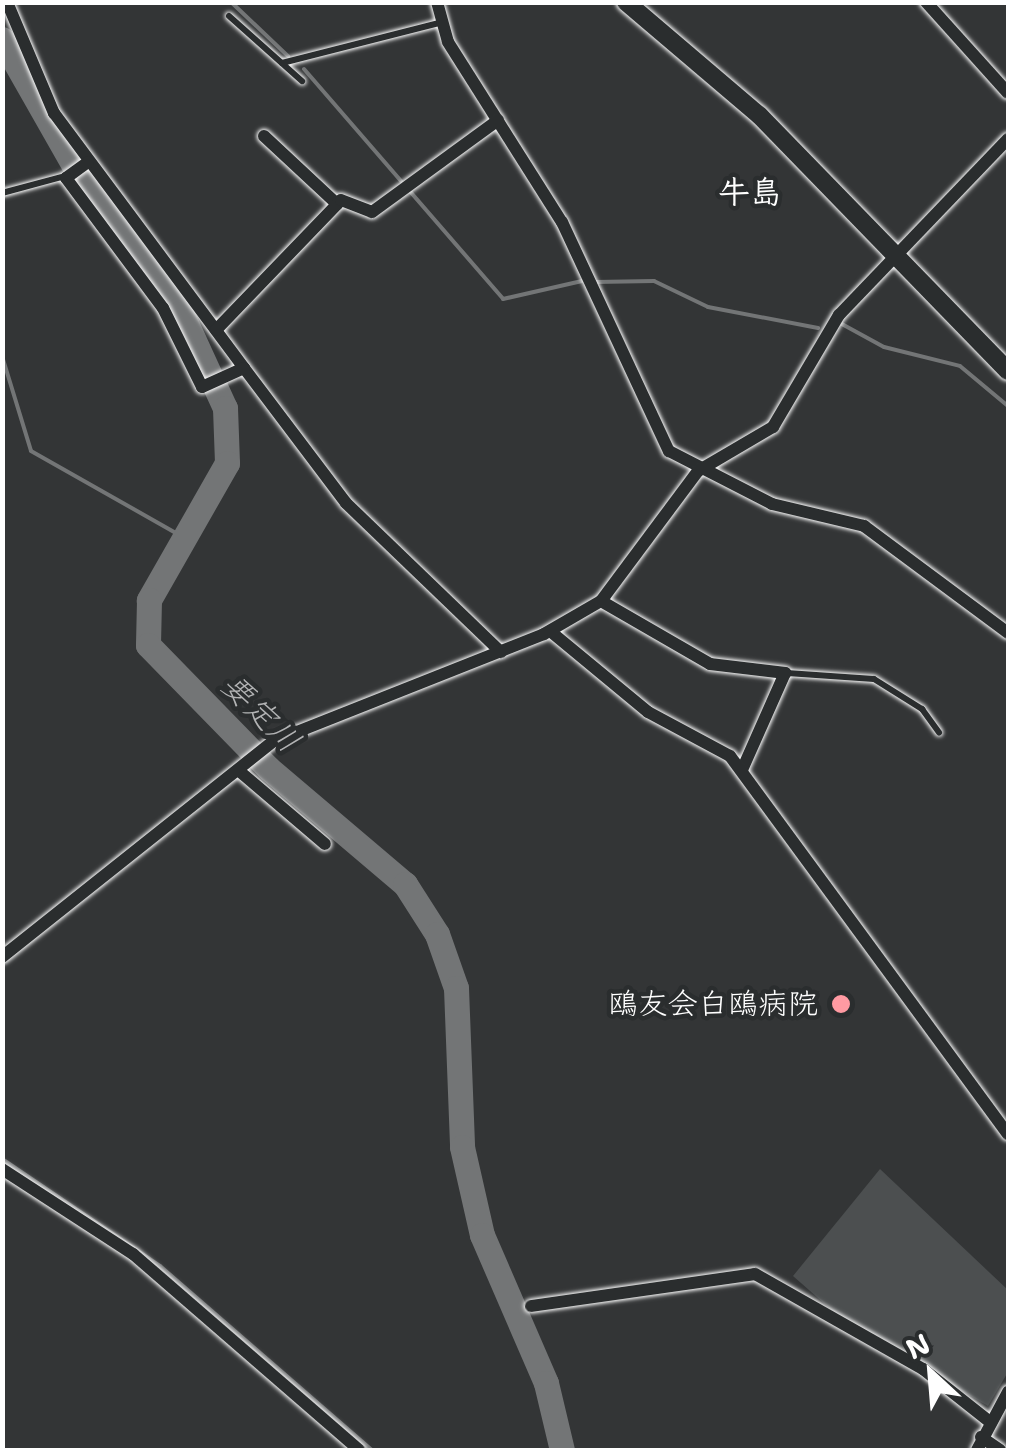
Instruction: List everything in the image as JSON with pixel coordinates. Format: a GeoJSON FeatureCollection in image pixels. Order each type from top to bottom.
{"type":"FeatureCollection","features":[{"type":"Feature","properties":{"kind":"street"},"geometry":{"type":"LineString","coordinates":[[8,2],[54,114],[87,163],[356,512],[501,652]]}},
{"type":"Feature","properties":{"kind":"street"},"geometry":{"type":"LineString","coordinates":[[437,2],[439,23],[562,222],[652,428],[698,471],[772,504],[864,526],[1008,633]]}},
{"type":"Feature","properties":{"kind":"street"},"geometry":{"type":"LineString","coordinates":[[626,2],[759,116],[899,254],[1008,370]]}},
{"type":"Feature","properties":{"kind":"street"},"geometry":{"type":"LineString","coordinates":[[926,2],[1008,93]]}},
{"type":"Feature","properties":{"kind":"street"},"geometry":{"type":"LineString","coordinates":[[216,330],[337,204],[348,199],[366,215],[498,120]]}},
{"type":"Feature","properties":{"kind":"street"},"geometry":{"type":"LineString","coordinates":[[264,136],[337,204]]}},
{"type":"Feature","properties":{"kind":"street"},"geometry":{"type":"LineString","coordinates":[[2,957],[274,741],[550,631],[601,600],[698,471],[773,427],[824,333],[1008,139]]}},
{"type":"Feature","properties":{"kind":"street"},"geometry":{"type":"LineString","coordinates":[[87,163],[68,177],[164,308],[206,385],[244,368]]}},
{"type":"Feature","properties":{"kind":"street"},"geometry":{"type":"LineString","coordinates":[[601,600],[710,664],[786,673],[742,770]]}},
{"type":"Feature","properties":{"kind":"street"},"geometry":{"type":"LineString","coordinates":[[550,631],[648,712],[742,770],[1008,1134]]}},
{"type":"Feature","properties":{"kind":"street"},"geometry":{"type":"LineString","coordinates":[[242,766],[325,844]]}},
{"type":"Feature","properties":{"kind":"street"},"geometry":{"type":"LineString","coordinates":[[2,1169],[133,1254],[360,1450]]}},
{"type":"Feature","properties":{"kind":"street"},"geometry":{"type":"LineString","coordinates":[[530,1306],[755,1274],[923,1369],[990,1422]]}},
{"type":"Feature","properties":{"kind":"street"},"geometry":{"type":"LineString","coordinates":[[1000,1450],[979,1444],[1008,1392]]}},
{"type":"Feature","properties":{"kind":"lane"},"geometry":{"type":"LineString","coordinates":[[229,16],[302,82]]}},
{"type":"Feature","properties":{"kind":"lane"},"geometry":{"type":"LineString","coordinates":[[282,63],[439,23]]}},
{"type":"Feature","properties":{"kind":"lane"},"geometry":{"type":"LineString","coordinates":[[2,193],[68,177]]}},
{"type":"Feature","properties":{"kind":"lane"},"geometry":{"type":"LineString","coordinates":[[786,673],[874,679],[922,709],[938,732]]}},
{"type":"Feature","properties":{"kind":"shaded area"},"geometry":{"type":"Polygon","coordinates":[[[880,1169],[1008,1290],[1008,1372],[988,1406],[851,1327],[793,1276],[880,1169]]]}},
{"type":"Feature","properties":{"kind":"waterway"},"geometry":{"type":"LineString","coordinates":[[231,2],[288,56]]}},
{"type":"Feature","properties":{"kind":"waterway","name":"要定川"},"geometry":{"type":"LineString","coordinates":[[2,39],[82,180],[181,312],[225,408],[227,463],[149,600],[148,645],[268,768],[405,884],[437,934],[456,988],[462,1147],[482,1235],[546,1383],[562,1450]]}},
{"type":"Feature","properties":{"kind":"waterway"},"geometry":{"type":"LineString","coordinates":[[304,69],[503,299],[582,281]]}},
{"type":"Feature","properties":{"kind":"waterway"},"geometry":{"type":"LineString","coordinates":[[595,282],[654,281],[708,307],[818,328]]}},
{"type":"Feature","properties":{"kind":"waterway"},"geometry":{"type":"LineString","coordinates":[[840,323],[884,347],[960,366],[1008,406]]}},
{"type":"Feature","properties":{"kind":"waterway"},"geometry":{"type":"LineString","coordinates":[[2,356],[31,451],[183,537]]}},
{"type":"Feature","properties":{"kind":"waterway"},"geometry":{"type":"LineString","coordinates":[[2,1159],[160,1266],[372,1450]]}},
{"type":"Feature","properties":{"kind":"place","name":"鴎友会白鴎病院"},"geometry":{"type":"Point","coordinates":[841,1004]}},
{"type":"Feature","properties":{"kind":"district","name":"牛島"},"geometry":{"type":"Point","coordinates":[750,192]}}]}
